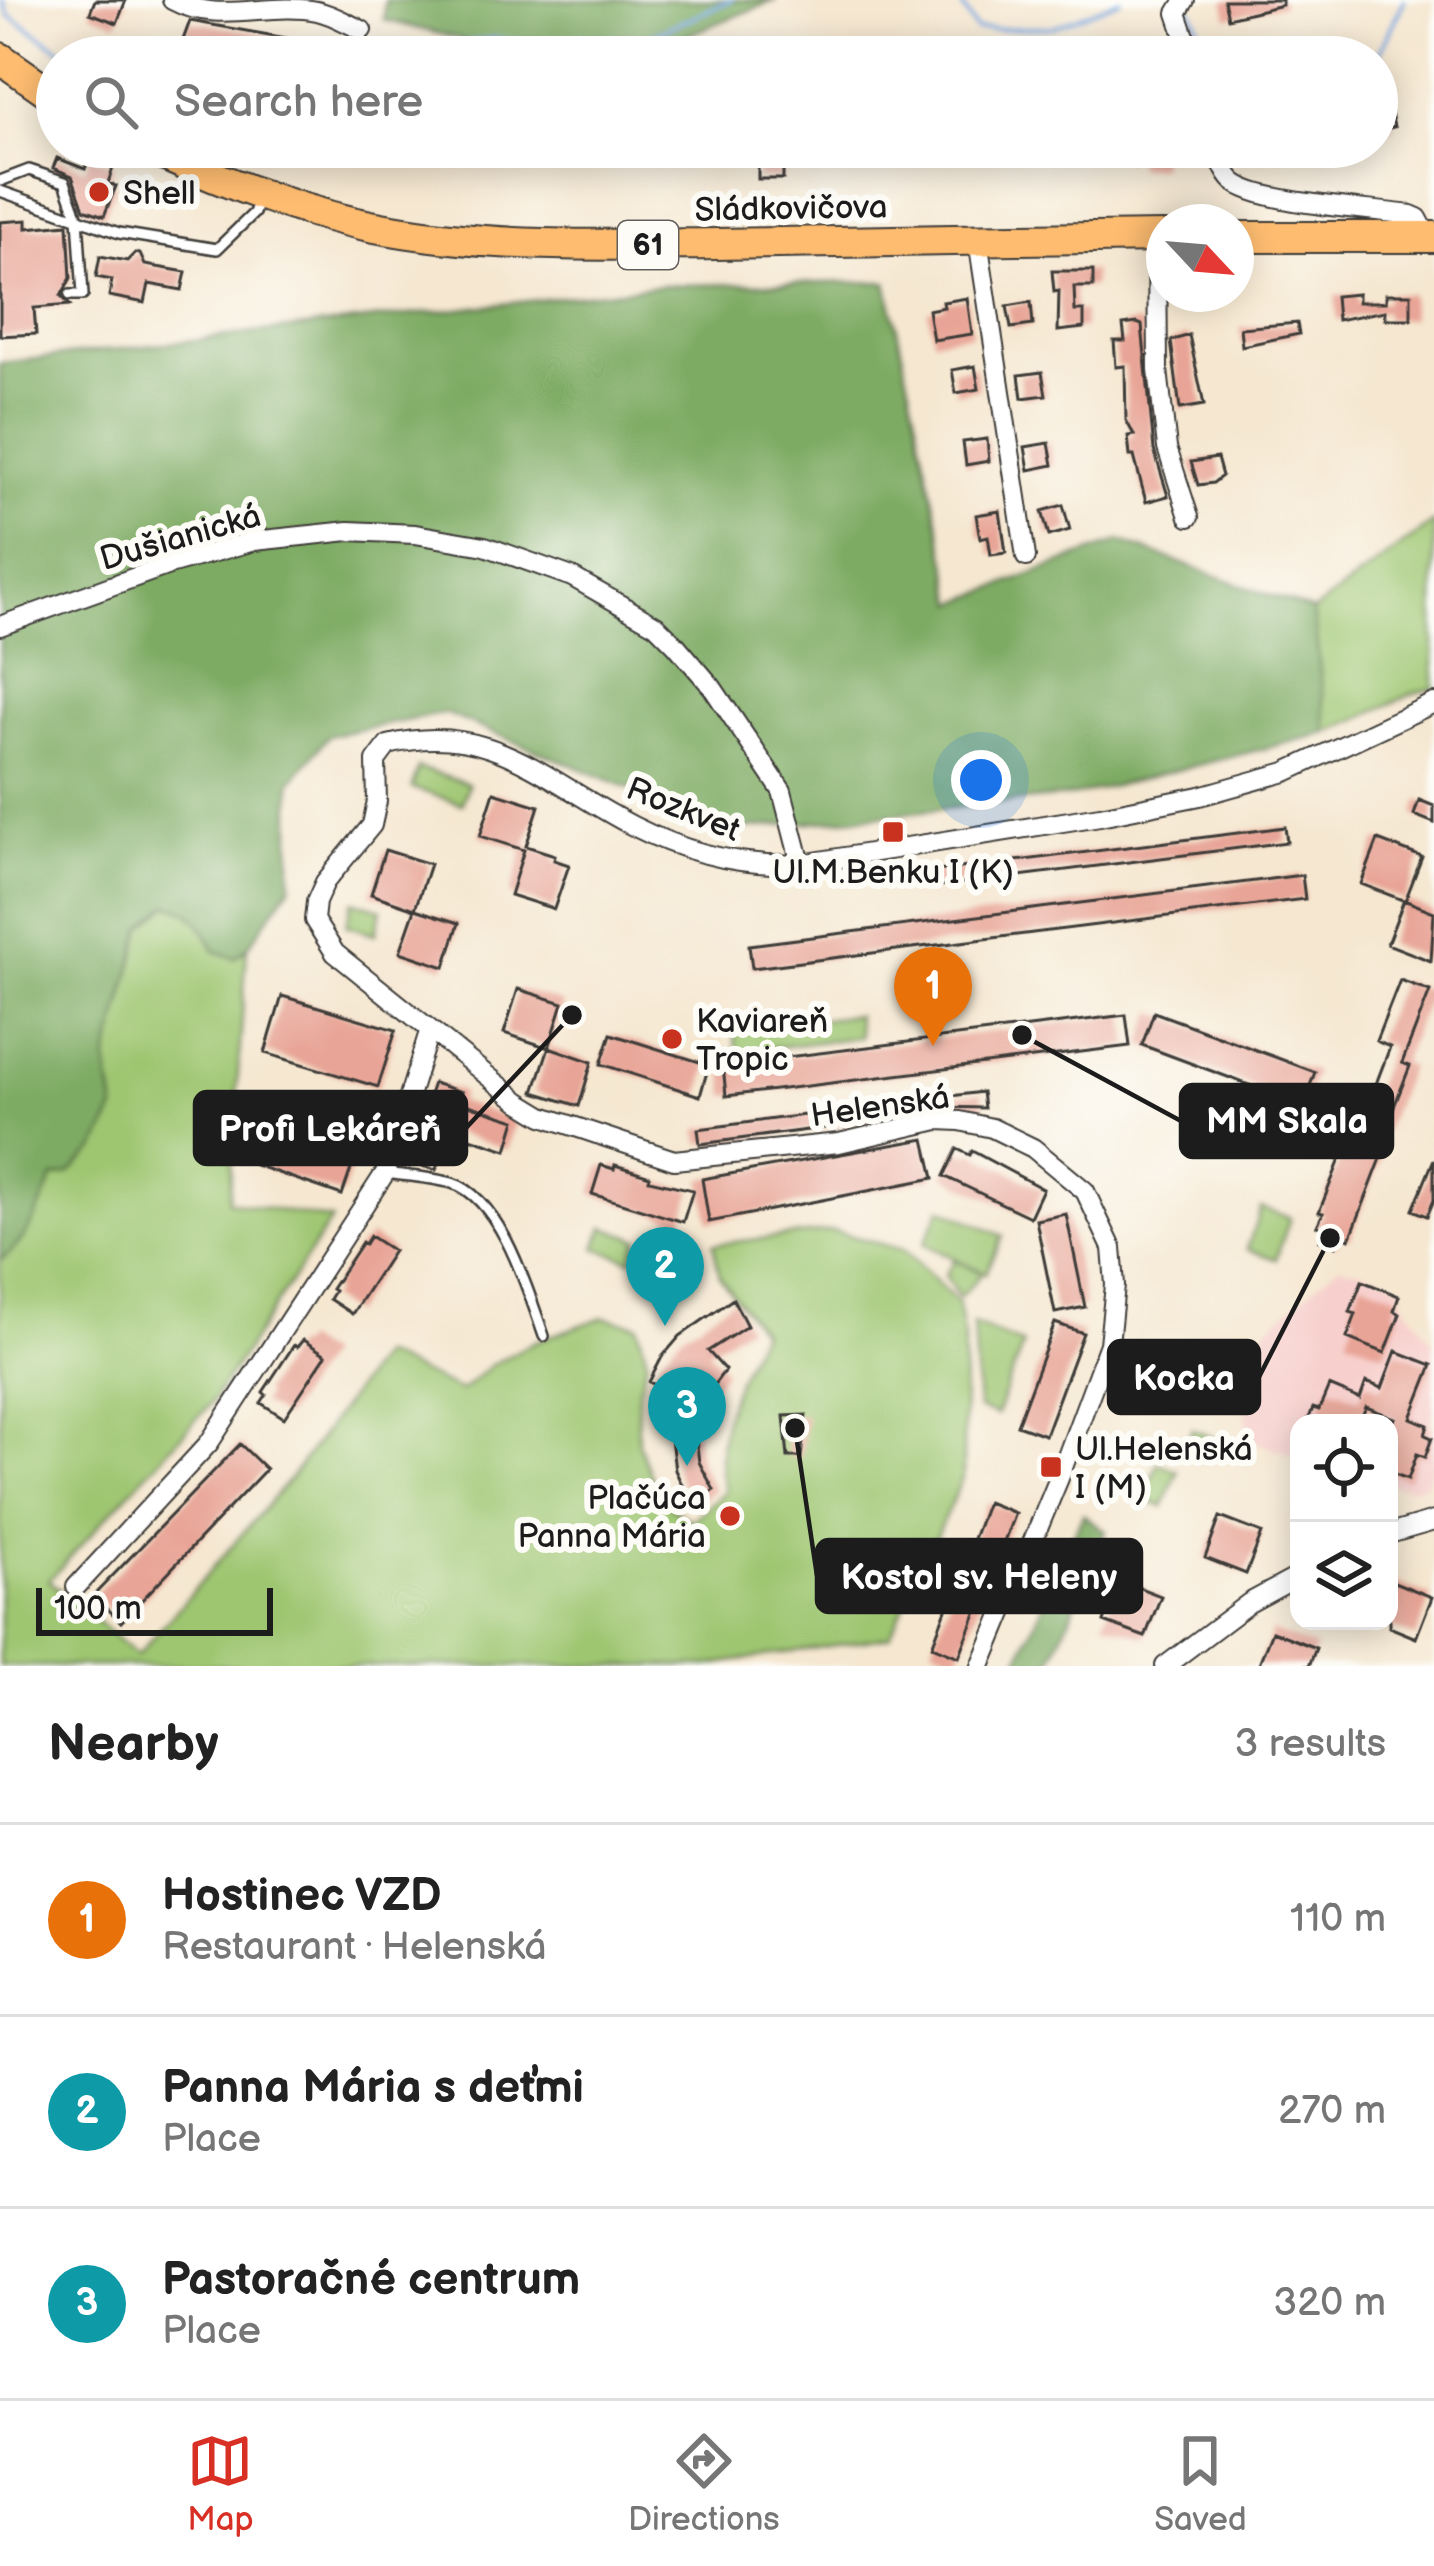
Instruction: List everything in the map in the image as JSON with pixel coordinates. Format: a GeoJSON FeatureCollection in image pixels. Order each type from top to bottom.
{"type":"FeatureCollection","features":[{"type":"Feature","properties":{"kind":"main road"},"geometry":{"type":"LineString","coordinates":[[0,58],[36,83]]}},
{"type":"Feature","properties":{"kind":"main road","name":"Sládkovičova"},"geometry":{"type":"LineString","coordinates":[[198,168],[261,193],[370,226],[534,244],[1146,237]]}},
{"type":"Feature","properties":{"kind":"main road"},"geometry":{"type":"LineString","coordinates":[[1254,237],[1431,237]]}},
{"type":"Feature","properties":{"kind":"street"},"geometry":{"type":"LineString","coordinates":[[172,0],[214,12],[316,10],[362,30]]}},
{"type":"Feature","properties":{"kind":"street"},"geometry":{"type":"LineString","coordinates":[[1185,0],[1177,13],[1185,36]]}},
{"type":"Feature","properties":{"kind":"street"},"geometry":{"type":"LineString","coordinates":[[1225,168],[1234,182],[1264,196],[1411,215],[1431,237]]}},
{"type":"Feature","properties":{"kind":"street"},"geometry":{"type":"LineString","coordinates":[[978,240],[1026,557]]}},
{"type":"Feature","properties":{"kind":"street"},"geometry":{"type":"LineString","coordinates":[[1159,312],[1158,370],[1167,448],[1189,517]]}},
{"type":"Feature","properties":{"kind":"street","name":"Dušianická"},"geometry":{"type":"LineString","coordinates":[[0,626],[169,565],[254,541],[349,531],[415,534],[485,546],[572,578],[666,635],[712,687],[782,791],[801,864]]}},
{"type":"Feature","properties":{"kind":"street","name":"Rozkvet"},"geometry":{"type":"LineString","coordinates":[[413,1017],[334,953],[314,920],[325,882],[372,825],[376,761],[388,745],[413,739],[446,740],[507,752],[632,826],[715,858],[756,866],[801,864],[1200,796],[1286,772],[1434,703]]}},
{"type":"Feature","properties":{"kind":"street","name":"Helenská"},"geometry":{"type":"LineString","coordinates":[[413,1017],[529,1108],[674,1160],[839,1143],[938,1120],[960,1121],[992,1128],[1033,1148],[1085,1191],[1112,1249],[1115,1285],[1108,1344],[1086,1412],[981,1666]]}},
{"type":"Feature","properties":{"kind":"street"},"geometry":{"type":"LineString","coordinates":[[76,1587],[209,1443],[385,1173],[429,1032]]}},
{"type":"Feature","properties":{"kind":"street"},"geometry":{"type":"LineString","coordinates":[[1398,1531],[1434,1521]]}},
{"type":"Feature","properties":{"kind":"street"},"geometry":{"type":"LineString","coordinates":[[1165,1666],[1249,1603],[1290,1581]]}},
{"type":"Feature","properties":{"kind":"lane"},"geometry":{"type":"LineString","coordinates":[[0,182],[29,170],[64,182],[78,218],[83,295],[70,295]]}},
{"type":"Feature","properties":{"kind":"lane"},"geometry":{"type":"LineString","coordinates":[[0,191],[119,233],[218,249],[254,213],[261,193]]}},
{"type":"Feature","properties":{"kind":"lane"},"geometry":{"type":"LineString","coordinates":[[385,1173],[456,1184],[491,1213],[544,1336]]}},
{"type":"Feature","properties":{"kind":"shaded area"},"geometry":{"type":"Polygon","coordinates":[[[1339,1265],[1382,1276],[1403,1288],[1400,1296],[1434,1343],[1434,1410],[1429,1425],[1434,1427],[1434,1462],[1425,1485],[1398,1485],[1398,1414],[1290,1414],[1290,1454],[1250,1440],[1243,1399],[1264,1331],[1339,1265]]]}},
{"type":"Feature","properties":{"kind":"green space"},"geometry":{"type":"Polygon","coordinates":[[[385,0],[776,0],[685,36],[448,36],[384,20],[385,0]]]}},
{"type":"Feature","properties":{"kind":"green space"},"geometry":{"type":"Polygon","coordinates":[[[887,282],[956,603],[1120,541],[1313,611],[1327,733],[1073,796],[731,830],[445,713],[328,736],[291,782],[291,885],[247,948],[235,958],[215,951],[192,915],[168,905],[143,926],[107,1062],[115,1110],[97,1147],[69,1174],[53,1178],[26,1234],[0,1261],[0,363],[664,285],[887,282]]]}},
{"type":"Feature","properties":{"kind":"green space"},"geometry":{"type":"Polygon","coordinates":[[[1434,522],[1434,688],[1327,733],[1313,611],[1434,522]]]}},
{"type":"Feature","properties":{"kind":"green space"},"geometry":{"type":"Polygon","coordinates":[[[418,768],[468,784],[462,804],[412,788],[418,768]]]}},
{"type":"Feature","properties":{"kind":"green space"},"geometry":{"type":"Polygon","coordinates":[[[353,901],[382,909],[375,934],[346,925],[353,901]]]}},
{"type":"Feature","properties":{"kind":"green space"},"geometry":{"type":"Polygon","coordinates":[[[168,905],[192,915],[216,951],[235,958],[247,948],[229,1201],[331,1220],[211,1403],[49,1580],[137,1656],[292,1476],[380,1355],[461,1391],[491,1365],[536,1341],[604,1317],[638,1325],[647,1359],[638,1397],[638,1443],[660,1499],[691,1521],[725,1491],[720,1449],[727,1409],[761,1331],[720,1277],[713,1244],[834,1231],[903,1250],[958,1303],[964,1339],[963,1477],[890,1636],[704,1666],[0,1666],[0,1261],[19,1242],[56,1174],[115,1110],[107,1062],[119,1013],[143,926],[168,905]]]}},
{"type":"Feature","properties":{"kind":"green space"},"geometry":{"type":"Polygon","coordinates":[[[856,1015],[859,1037],[737,1052],[734,1030],[856,1015]]]}},
{"type":"Feature","properties":{"kind":"green space"},"geometry":{"type":"Polygon","coordinates":[[[941,1208],[1003,1236],[986,1273],[924,1244],[941,1208]]]}},
{"type":"Feature","properties":{"kind":"green space"},"geometry":{"type":"Polygon","coordinates":[[[1261,1208],[1290,1218],[1276,1259],[1247,1249],[1261,1208]]]}},
{"type":"Feature","properties":{"kind":"green space"},"geometry":{"type":"Polygon","coordinates":[[[604,1227],[639,1239],[632,1260],[596,1248],[604,1227]]]}},
{"type":"Feature","properties":{"kind":"green space"},"geometry":{"type":"Polygon","coordinates":[[[954,1260],[982,1273],[959,1298],[945,1275],[954,1260]]]}},
{"type":"Feature","properties":{"kind":"green space"},"geometry":{"type":"Polygon","coordinates":[[[973,1324],[1023,1345],[996,1415],[978,1409],[973,1324]]]}},
{"type":"Feature","properties":{"kind":"green space"},"geometry":{"type":"Polygon","coordinates":[[[1192,1429],[1214,1438],[1205,1460],[1183,1452],[1192,1429]]]}},
{"type":"Feature","properties":{"kind":"green space"},"geometry":{"type":"Polygon","coordinates":[[[1158,1463],[1178,1471],[1163,1507],[1143,1499],[1158,1463]]]}},
{"type":"Feature","properties":{"kind":"green space"},"geometry":{"type":"Polygon","coordinates":[[[1083,1514],[1106,1531],[1049,1666],[1016,1666],[1083,1514]]]}},
{"type":"Feature","properties":{"kind":"building"},"geometry":{"type":"Polygon","coordinates":[[[95,0],[126,0],[117,23],[90,13],[95,0]]]}},
{"type":"Feature","properties":{"kind":"building"},"geometry":{"type":"Polygon","coordinates":[[[1224,0],[1282,0],[1282,5],[1228,18],[1224,0]]]}},
{"type":"Feature","properties":{"kind":"building"},"geometry":{"type":"Polygon","coordinates":[[[190,21],[275,36],[184,36],[190,21]]]}},
{"type":"Feature","properties":{"kind":"building","name":"Shell"},"geometry":{"type":"Polygon","coordinates":[[[53,168],[113,168],[108,183],[116,186],[104,216],[84,209],[72,176],[53,168]]]}},
{"type":"Feature","properties":{"kind":"building"},"geometry":{"type":"Polygon","coordinates":[[[758,168],[783,168],[783,179],[758,179],[758,168]]]}},
{"type":"Feature","properties":{"kind":"building"},"geometry":{"type":"Polygon","coordinates":[[[27,220],[27,228],[68,224],[71,278],[61,296],[70,305],[34,308],[36,334],[0,336],[0,222],[27,220]]]}},
{"type":"Feature","properties":{"kind":"building"},"geometry":{"type":"Polygon","coordinates":[[[135,253],[145,265],[186,272],[182,290],[149,284],[145,303],[109,296],[112,280],[96,277],[100,256],[127,261],[135,253]]]}},
{"type":"Feature","properties":{"kind":"building"},"geometry":{"type":"Polygon","coordinates":[[[1052,271],[1093,271],[1093,287],[1074,287],[1075,311],[1084,311],[1084,328],[1058,331],[1059,291],[1054,292],[1052,271]]]}},
{"type":"Feature","properties":{"kind":"building"},"geometry":{"type":"Polygon","coordinates":[[[1358,294],[1358,302],[1386,302],[1386,294],[1411,294],[1411,319],[1385,319],[1385,311],[1337,320],[1335,296],[1358,294]]]}},
{"type":"Feature","properties":{"kind":"building"},"geometry":{"type":"Polygon","coordinates":[[[967,298],[972,334],[933,340],[928,310],[967,298]]]}},
{"type":"Feature","properties":{"kind":"building"},"geometry":{"type":"Polygon","coordinates":[[[1031,302],[1033,325],[1011,328],[1007,306],[1031,302]]]}},
{"type":"Feature","properties":{"kind":"building"},"geometry":{"type":"Polygon","coordinates":[[[1297,323],[1299,334],[1242,346],[1240,328],[1297,323]]]}},
{"type":"Feature","properties":{"kind":"building"},"geometry":{"type":"Polygon","coordinates":[[[1123,325],[1142,325],[1154,450],[1168,496],[1146,502],[1134,456],[1130,456],[1128,436],[1134,435],[1126,420],[1125,366],[1116,367],[1114,341],[1125,341],[1123,325]]]}},
{"type":"Feature","properties":{"kind":"building"},"geometry":{"type":"Polygon","coordinates":[[[1189,335],[1204,405],[1180,409],[1171,341],[1189,335]]]}},
{"type":"Feature","properties":{"kind":"building"},"geometry":{"type":"Polygon","coordinates":[[[975,366],[979,389],[956,393],[952,370],[975,366]]]}},
{"type":"Feature","properties":{"kind":"building"},"geometry":{"type":"Polygon","coordinates":[[[1042,372],[1046,395],[1022,398],[1019,375],[1042,372]]]}},
{"type":"Feature","properties":{"kind":"building"},"geometry":{"type":"Polygon","coordinates":[[[987,439],[989,461],[966,465],[963,442],[987,439]]]}},
{"type":"Feature","properties":{"kind":"building"},"geometry":{"type":"Polygon","coordinates":[[[1049,443],[1053,465],[1029,470],[1025,447],[1049,443]]]}},
{"type":"Feature","properties":{"kind":"building"},"geometry":{"type":"Polygon","coordinates":[[[1217,458],[1222,476],[1198,485],[1191,462],[1217,458]]]}},
{"type":"Feature","properties":{"kind":"building"},"geometry":{"type":"Polygon","coordinates":[[[1063,505],[1070,530],[1049,536],[1042,511],[1063,505]]]}},
{"type":"Feature","properties":{"kind":"building"},"geometry":{"type":"Polygon","coordinates":[[[1000,511],[1006,553],[991,555],[988,536],[980,538],[976,515],[1000,511]]]}},
{"type":"Feature","properties":{"kind":"building"},"geometry":{"type":"Polygon","coordinates":[[[494,792],[539,806],[526,846],[569,865],[554,909],[510,895],[524,850],[480,836],[494,792]]]}},
{"type":"Feature","properties":{"kind":"building"},"geometry":{"type":"Polygon","coordinates":[[[1419,800],[1434,806],[1434,823],[1414,815],[1419,800]]]}},
{"type":"Feature","properties":{"kind":"building"},"geometry":{"type":"Polygon","coordinates":[[[1285,827],[1287,842],[931,887],[929,872],[1285,827]]]}},
{"type":"Feature","properties":{"kind":"building"},"geometry":{"type":"Polygon","coordinates":[[[1378,840],[1422,857],[1405,901],[1361,884],[1378,840]]]}},
{"type":"Feature","properties":{"kind":"building"},"geometry":{"type":"Polygon","coordinates":[[[385,850],[430,864],[415,909],[371,894],[385,850]]]}},
{"type":"Feature","properties":{"kind":"building"},"geometry":{"type":"Polygon","coordinates":[[[1302,875],[1305,899],[752,968],[749,945],[1302,875]]]}},
{"type":"Feature","properties":{"kind":"building"},"geometry":{"type":"Polygon","coordinates":[[[1404,900],[1434,912],[1431,961],[1387,944],[1404,900]]]}},
{"type":"Feature","properties":{"kind":"building"},"geometry":{"type":"Polygon","coordinates":[[[415,909],[459,923],[445,967],[400,952],[415,909]]]}},
{"type":"Feature","properties":{"kind":"building"},"geometry":{"type":"Polygon","coordinates":[[[1400,980],[1430,991],[1402,1063],[1410,1066],[1381,1140],[1387,1143],[1350,1239],[1340,1235],[1336,1246],[1320,1240],[1325,1229],[1317,1226],[1323,1213],[1319,1212],[1351,1132],[1358,1131],[1390,1047],[1376,1041],[1400,980]]]}},
{"type":"Feature","properties":{"kind":"building"},"geometry":{"type":"Polygon","coordinates":[[[518,989],[563,1003],[549,1048],[504,1033],[518,989]]]}},
{"type":"Feature","properties":{"kind":"building"},"geometry":{"type":"Polygon","coordinates":[[[282,996],[396,1030],[378,1087],[265,1053],[282,996]]]}},
{"type":"Feature","properties":{"kind":"building"},"geometry":{"type":"Polygon","coordinates":[[[1154,1012],[1315,1072],[1303,1105],[1142,1045],[1154,1012]]]}},
{"type":"Feature","properties":{"kind":"building"},"geometry":{"type":"Polygon","coordinates":[[[1126,1015],[1130,1046],[726,1096],[723,1065],[1126,1015]]]}},
{"type":"Feature","properties":{"kind":"building"},"geometry":{"type":"Polygon","coordinates":[[[611,1034],[709,1065],[700,1096],[601,1064],[611,1034]]]}},
{"type":"Feature","properties":{"kind":"building"},"geometry":{"type":"Polygon","coordinates":[[[549,1047],[592,1062],[579,1106],[534,1092],[549,1047]]]}},
{"type":"Feature","properties":{"kind":"building"},"geometry":{"type":"Polygon","coordinates":[[[433,1083],[462,1092],[459,1102],[516,1120],[507,1150],[449,1131],[436,1170],[406,1162],[433,1083]]]}},
{"type":"Feature","properties":{"kind":"building"},"geometry":{"type":"Polygon","coordinates":[[[982,1092],[984,1108],[936,1107],[869,1122],[700,1144],[698,1129],[982,1092]]]}},
{"type":"Feature","properties":{"kind":"building"},"geometry":{"type":"Polygon","coordinates":[[[274,1110],[361,1140],[342,1195],[255,1165],[274,1110]]]}},
{"type":"Feature","properties":{"kind":"building"},"geometry":{"type":"Polygon","coordinates":[[[925,1139],[934,1178],[709,1222],[702,1179],[925,1139]]]}},
{"type":"Feature","properties":{"kind":"building"},"geometry":{"type":"Polygon","coordinates":[[[957,1149],[970,1155],[972,1151],[1043,1189],[1030,1217],[944,1176],[957,1149]]]}},
{"type":"Feature","properties":{"kind":"building"},"geometry":{"type":"Polygon","coordinates":[[[1434,1159],[1434,1200],[1427,1216],[1413,1210],[1434,1159]]]}},
{"type":"Feature","properties":{"kind":"building"},"geometry":{"type":"Polygon","coordinates":[[[601,1165],[614,1169],[615,1165],[650,1176],[649,1180],[693,1190],[683,1222],[592,1194],[601,1165]]]}},
{"type":"Feature","properties":{"kind":"building"},"geometry":{"type":"Polygon","coordinates":[[[1066,1214],[1085,1307],[1055,1313],[1036,1220],[1066,1214]]]}},
{"type":"Feature","properties":{"kind":"building"},"geometry":{"type":"Polygon","coordinates":[[[370,1236],[393,1251],[352,1314],[329,1299],[331,1289],[370,1236]]]}},
{"type":"Feature","properties":{"kind":"building"},"geometry":{"type":"Polygon","coordinates":[[[1362,1281],[1399,1296],[1394,1311],[1400,1314],[1385,1353],[1347,1338],[1356,1314],[1350,1312],[1362,1281]]]}},
{"type":"Feature","properties":{"kind":"building"},"geometry":{"type":"Polygon","coordinates":[[[733,1299],[747,1326],[708,1351],[725,1370],[699,1405],[649,1382],[680,1336],[733,1299]]]}},
{"type":"Feature","properties":{"kind":"building"},"geometry":{"type":"Polygon","coordinates":[[[1055,1323],[1083,1333],[1045,1435],[1017,1425],[1055,1323]]]}},
{"type":"Feature","properties":{"kind":"building"},"geometry":{"type":"Polygon","coordinates":[[[303,1340],[326,1355],[284,1418],[261,1403],[263,1392],[294,1345],[303,1340]]]}},
{"type":"Feature","properties":{"kind":"building"},"geometry":{"type":"Polygon","coordinates":[[[1396,1351],[1432,1365],[1411,1418],[1428,1425],[1425,1435],[1432,1438],[1425,1457],[1417,1454],[1408,1479],[1398,1475],[1398,1414],[1366,1407],[1363,1414],[1311,1414],[1313,1408],[1319,1410],[1329,1386],[1360,1399],[1366,1382],[1382,1388],[1396,1351]]]}},
{"type":"Feature","properties":{"kind":"building"},"geometry":{"type":"Polygon","coordinates":[[[806,1415],[801,1457],[788,1457],[784,1416],[806,1415]]]}},
{"type":"Feature","properties":{"kind":"building"},"geometry":{"type":"Polygon","coordinates":[[[670,1431],[695,1431],[699,1462],[714,1490],[692,1506],[675,1470],[670,1431]]]}},
{"type":"Feature","properties":{"kind":"building"},"geometry":{"type":"Polygon","coordinates":[[[240,1444],[266,1469],[121,1622],[94,1595],[240,1444]]]}},
{"type":"Feature","properties":{"kind":"building"},"geometry":{"type":"Polygon","coordinates":[[[987,1502],[1015,1513],[959,1657],[932,1646],[987,1502]]]}},
{"type":"Feature","properties":{"kind":"building"},"geometry":{"type":"Polygon","coordinates":[[[1220,1517],[1262,1533],[1246,1574],[1205,1558],[1220,1517]]]}},
{"type":"Feature","properties":{"kind":"building"},"geometry":{"type":"Polygon","coordinates":[[[1119,1580],[1161,1596],[1145,1637],[1104,1622],[1119,1580]]]}},
{"type":"Feature","properties":{"kind":"building"},"geometry":{"type":"Polygon","coordinates":[[[1398,1584],[1432,1597],[1416,1638],[1396,1630],[1398,1584]]]}},
{"type":"Feature","properties":{"kind":"building"},"geometry":{"type":"Polygon","coordinates":[[[1272,1631],[1316,1648],[1309,1666],[1258,1666],[1272,1631]]]}},
{"type":"Feature","properties":{"kind":"waterway"},"geometry":{"type":"LineString","coordinates":[[2,0],[9,15],[40,36]]}},
{"type":"Feature","properties":{"kind":"waterway"},"geometry":{"type":"LineString","coordinates":[[650,36],[731,0]]}},
{"type":"Feature","properties":{"kind":"waterway"},"geometry":{"type":"LineString","coordinates":[[959,0],[976,30],[1053,27],[1120,0]]}},
{"type":"Feature","properties":{"kind":"waterway"},"geometry":{"type":"LineString","coordinates":[[1387,36],[1404,0]]}},
{"type":"Feature","properties":{"kind":"waterway"},"geometry":{"type":"LineString","coordinates":[[1186,4],[1202,36]]}},
{"type":"Feature","properties":{"kind":"place","name":"Shell"},"geometry":{"type":"Point","coordinates":[99,192]}},
{"type":"Feature","properties":{"kind":"place","name":"Ul.M.Benku I (K)"},"geometry":{"type":"Point","coordinates":[893,832]}},
{"type":"Feature","properties":{"kind":"place","name":"Profi Lekáreň"},"geometry":{"type":"Point","coordinates":[572,1015]}},
{"type":"Feature","properties":{"kind":"place","name":"MM Skala"},"geometry":{"type":"Point","coordinates":[1022,1035]}},
{"type":"Feature","properties":{"kind":"place","name":"Kaviareň Tropic"},"geometry":{"type":"Point","coordinates":[672,1039]}},
{"type":"Feature","properties":{"kind":"place","name":"Hostinec VZD"},"geometry":{"type":"Point","coordinates":[933,1046]}},
{"type":"Feature","properties":{"kind":"place","name":"Kocka"},"geometry":{"type":"Point","coordinates":[1330,1238]}},
{"type":"Feature","properties":{"kind":"place","name":"Panna Mária s deťmi"},"geometry":{"type":"Point","coordinates":[665,1326]}},
{"type":"Feature","properties":{"kind":"place","name":"Kostol sv. Heleny"},"geometry":{"type":"Point","coordinates":[795,1428]}},
{"type":"Feature","properties":{"kind":"place","name":"Pastoračné centrum"},"geometry":{"type":"Point","coordinates":[687,1466]}},
{"type":"Feature","properties":{"kind":"place","name":"Ul.Helenská I (M)"},"geometry":{"type":"Point","coordinates":[1051,1467]}},
{"type":"Feature","properties":{"kind":"place","name":"Plačúca Panna Mária"},"geometry":{"type":"Point","coordinates":[730,1516]}}]}
